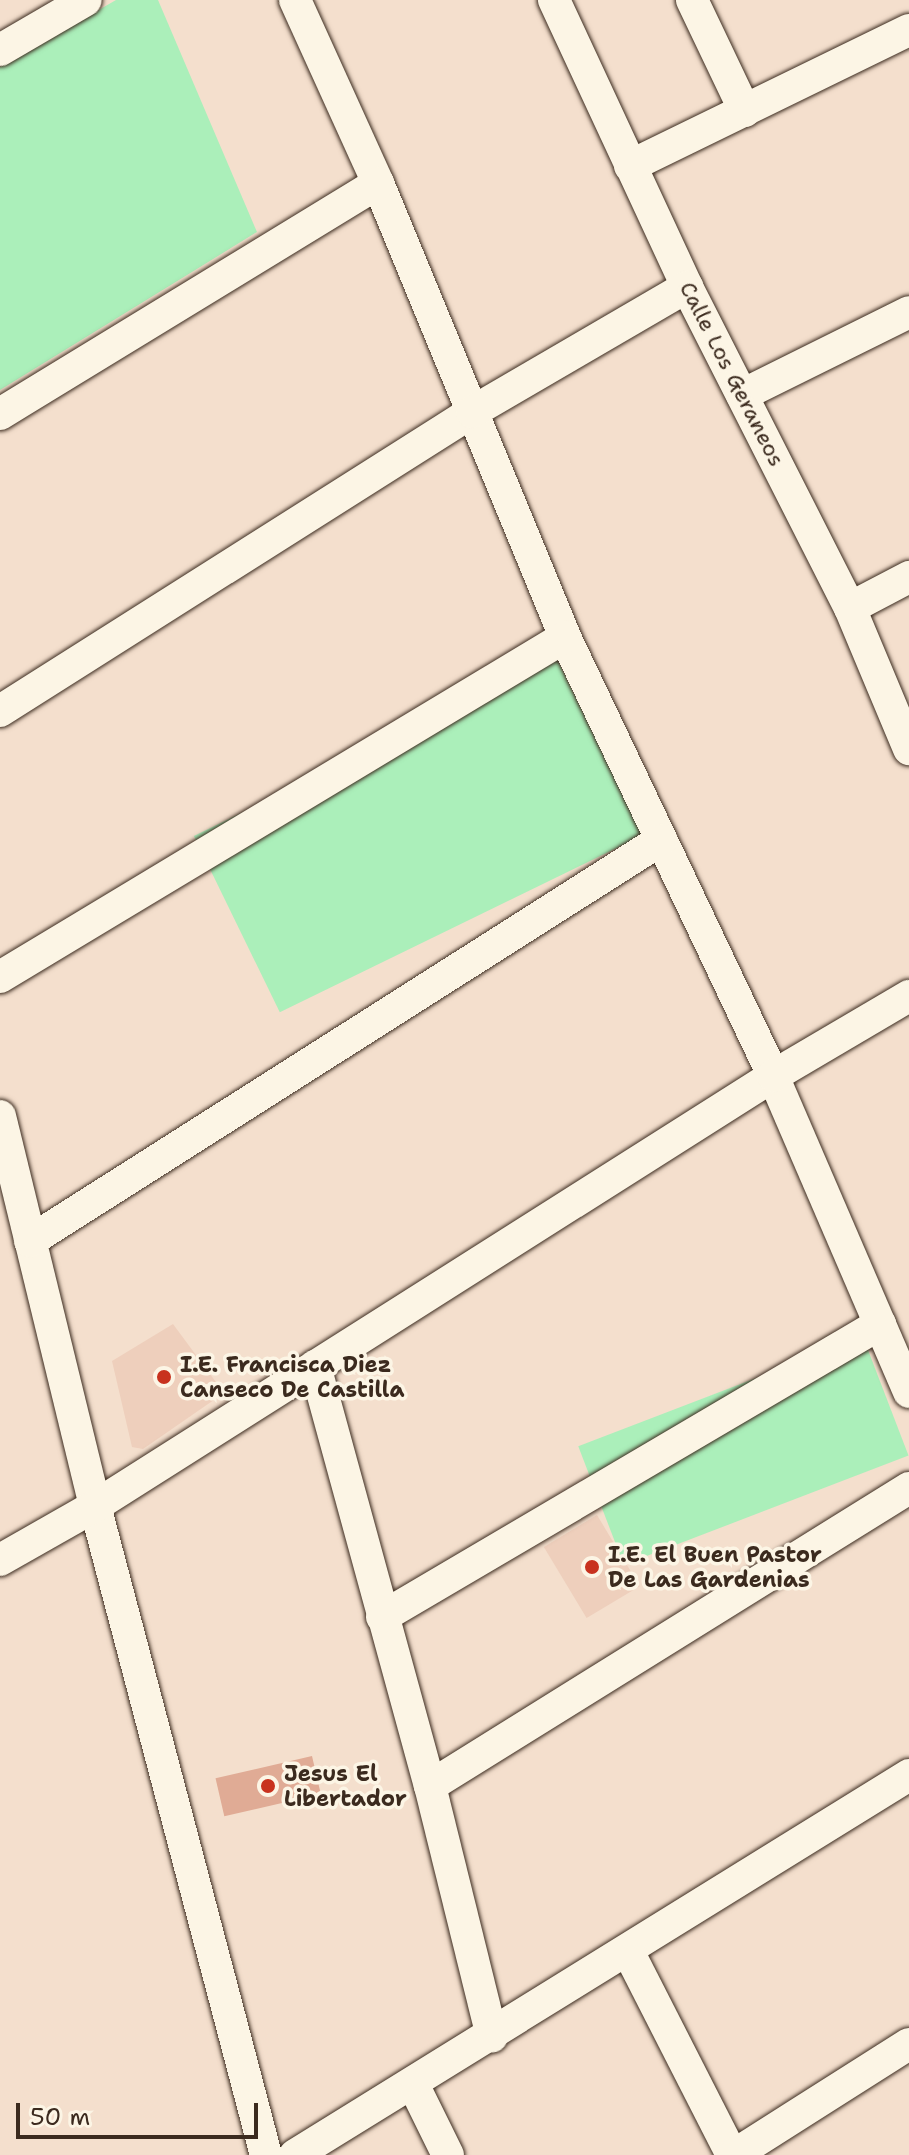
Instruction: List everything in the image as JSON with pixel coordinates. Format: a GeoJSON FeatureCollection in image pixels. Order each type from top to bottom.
{"type":"FeatureCollection","features":[{"type":"Feature","properties":{"kind":"street"},"geometry":{"type":"LineString","coordinates":[[0,50],[86,0]]}},
{"type":"Feature","properties":{"kind":"street"},"geometry":{"type":"LineString","coordinates":[[295,0],[378,183],[565,637],[773,1076],[909,1392]]}},
{"type":"Feature","properties":{"kind":"street","name":"Calle Los Geraneos"},"geometry":{"type":"LineString","coordinates":[[554,0],[687,287],[850,608],[909,749]]}},
{"type":"Feature","properties":{"kind":"street"},"geometry":{"type":"LineString","coordinates":[[692,0],[745,111]]}},
{"type":"Feature","properties":{"kind":"street"},"geometry":{"type":"LineString","coordinates":[[630,166],[909,30]]}},
{"type":"Feature","properties":{"kind":"street"},"geometry":{"type":"LineString","coordinates":[[0,414],[378,183]]}},
{"type":"Feature","properties":{"kind":"street"},"geometry":{"type":"LineString","coordinates":[[0,711],[472,412],[687,287]]}},
{"type":"Feature","properties":{"kind":"street"},"geometry":{"type":"LineString","coordinates":[[742,395],[909,312]]}},
{"type":"Feature","properties":{"kind":"street"},"geometry":{"type":"LineString","coordinates":[[850,608],[909,577]]}},
{"type":"Feature","properties":{"kind":"street"},"geometry":{"type":"LineString","coordinates":[[0,977],[565,637]]}},
{"type":"Feature","properties":{"kind":"street"},"geometry":{"type":"LineString","coordinates":[[30,1241],[661,840]]}},
{"type":"Feature","properties":{"kind":"street"},"geometry":{"type":"LineString","coordinates":[[0,1560],[95,1506],[773,1076],[909,996]]}},
{"type":"Feature","properties":{"kind":"street"},"geometry":{"type":"LineString","coordinates":[[0,1116],[95,1506],[266,2155]]}},
{"type":"Feature","properties":{"kind":"street"},"geometry":{"type":"LineString","coordinates":[[382,1617],[880,1324]]}},
{"type":"Feature","properties":{"kind":"street"},"geometry":{"type":"LineString","coordinates":[[315,1366],[430,1786],[492,2036]]}},
{"type":"Feature","properties":{"kind":"street"},"geometry":{"type":"LineString","coordinates":[[430,1786],[909,1488]]}},
{"type":"Feature","properties":{"kind":"street"},"geometry":{"type":"LineString","coordinates":[[295,2155],[492,2036],[909,1775]]}},
{"type":"Feature","properties":{"kind":"street"},"geometry":{"type":"LineString","coordinates":[[628,1951],[733,2155],[909,2044]]}},
{"type":"Feature","properties":{"kind":"street"},"geometry":{"type":"LineString","coordinates":[[413,2084],[448,2155]]}},
{"type":"Feature","properties":{"kind":"shaded area","name":"I.E. Francisca Diez Canseco De Castilla"},"geometry":{"type":"Polygon","coordinates":[[[173,1324],[224,1393],[143,1449],[132,1447],[112,1361],[173,1324]]]}},
{"type":"Feature","properties":{"kind":"shaded area","name":"I.E. El Buen Pastor De Las Gardenias"},"geometry":{"type":"Polygon","coordinates":[[[597,1515],[640,1586],[587,1618],[544,1547],[597,1515]]]}},
{"type":"Feature","properties":{"kind":"green space"},"geometry":{"type":"Polygon","coordinates":[[[116,0],[158,0],[257,232],[0,390],[0,67],[116,0]]]}},
{"type":"Feature","properties":{"kind":"green space"},"geometry":{"type":"Polygon","coordinates":[[[557,659],[643,835],[280,1012],[194,836],[557,659]]]}},
{"type":"Feature","properties":{"kind":"green space"},"geometry":{"type":"Polygon","coordinates":[[[863,1337],[909,1456],[624,1565],[578,1446],[863,1337]]]}},
{"type":"Feature","properties":{"kind":"building","name":"Jesus El Libertador"},"geometry":{"type":"Polygon","coordinates":[[[312,1756],[321,1794],[224,1816],[216,1778],[312,1756]]]}},
{"type":"Feature","properties":{"kind":"place","name":"I.E. Francisca Diez Canseco De Castilla"},"geometry":{"type":"Point","coordinates":[164,1377]}},
{"type":"Feature","properties":{"kind":"place","name":"I.E. El Buen Pastor De Las Gardenias"},"geometry":{"type":"Point","coordinates":[592,1567]}},
{"type":"Feature","properties":{"kind":"place","name":"Jesus El Libertador"},"geometry":{"type":"Point","coordinates":[268,1786]}}]}
